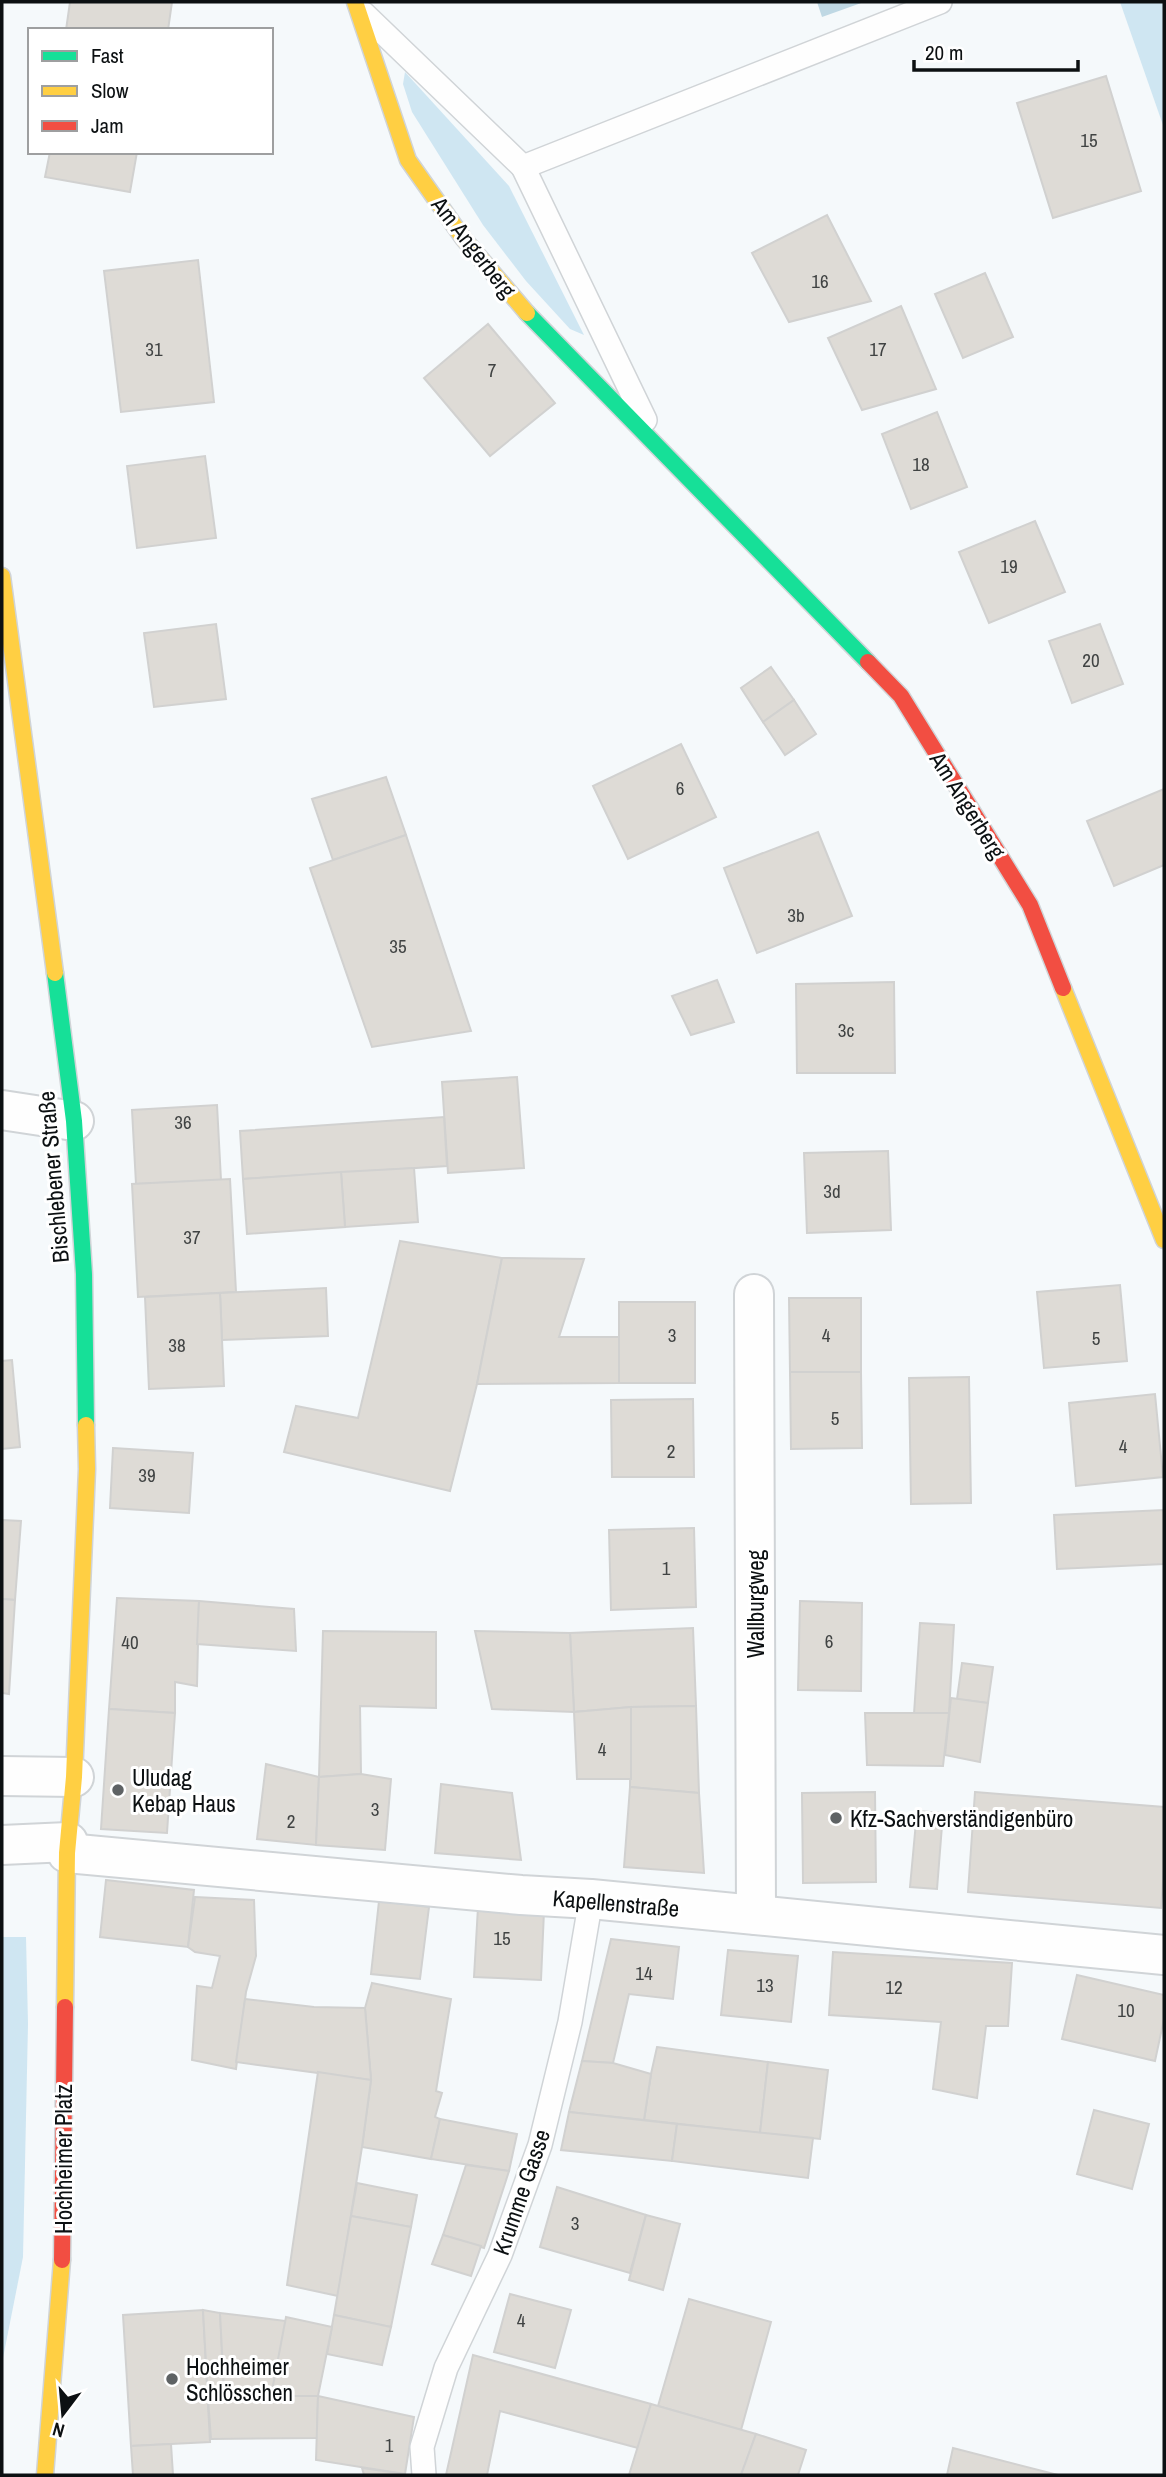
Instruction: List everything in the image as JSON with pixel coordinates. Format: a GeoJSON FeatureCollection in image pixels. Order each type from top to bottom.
{"type":"FeatureCollection","features":[{"type":"Feature","properties":{"kind":"street","name":"Am Angerberg"},"geometry":{"type":"LineString","coordinates":[[356,5],[408,160],[463,238],[542,330],[657,444],[901,696],[1030,905],[1164,1240]]}},
{"type":"Feature","properties":{"kind":"street","name":"Bischlebener Straße"},"geometry":{"type":"LineString","coordinates":[[2,576],[74,1121],[84,1274],[87,1469],[74,1777]]}},
{"type":"Feature","properties":{"kind":"street"},"geometry":{"type":"LineString","coordinates":[[2,1110],[74,1121]]}},
{"type":"Feature","properties":{"kind":"street","name":"Wallburgweg"},"geometry":{"type":"LineString","coordinates":[[754,1294],[756,1915]]}},
{"type":"Feature","properties":{"kind":"street"},"geometry":{"type":"LineString","coordinates":[[2,1776],[74,1777]]}},
{"type":"Feature","properties":{"kind":"street","name":"Hochheimer Platz"},"geometry":{"type":"LineString","coordinates":[[45,2475],[62,2251],[67,1848],[74,1777]]}},
{"type":"Feature","properties":{"kind":"street"},"geometry":{"type":"LineString","coordinates":[[2,1845],[67,1848]]}},
{"type":"Feature","properties":{"kind":"street","name":"Kapellenstraße"},"geometry":{"type":"LineString","coordinates":[[67,1848],[521,1895],[592,1899],[1164,1955]]}},
{"type":"Feature","properties":{"kind":"lane"},"geometry":{"type":"LineString","coordinates":[[523,167],[940,2]]}},
{"type":"Feature","properties":{"kind":"lane","name":"Am Angerberg"},"geometry":{"type":"LineString","coordinates":[[356,5],[523,167],[657,444]]}},
{"type":"Feature","properties":{"kind":"lane","name":"Krumme Gasse"},"geometry":{"type":"LineString","coordinates":[[424,2475],[422,2447],[446,2368],[500,2255],[540,2145],[570,2022],[592,1899]]}},
{"type":"Feature","properties":{"kind":"shaded area"},"geometry":{"type":"Polygon","coordinates":[[[817,2],[864,2],[822,17],[817,2]]]}},
{"type":"Feature","properties":{"kind":"shaded area"},"geometry":{"type":"Polygon","coordinates":[[[1120,2],[1164,2],[1164,128],[1120,2]]]}},
{"type":"Feature","properties":{"kind":"shaded area"},"geometry":{"type":"Polygon","coordinates":[[[405,72],[509,186],[584,335],[570,329],[526,281],[483,225],[412,112],[403,84],[405,72]]]}},
{"type":"Feature","properties":{"kind":"shaded area"},"geometry":{"type":"Polygon","coordinates":[[[2,1937],[26,1937],[28,2024],[23,2257],[2,2363],[2,1937]]]}},
{"type":"Feature","properties":{"kind":"building"},"geometry":{"type":"Polygon","coordinates":[[[70,2],[172,2],[168,28],[66,28],[70,2]]]}},
{"type":"Feature","properties":{"kind":"building"},"geometry":{"type":"Polygon","coordinates":[[[1106,76],[1141,191],[1053,218],[1017,103],[1106,76]]]}},
{"type":"Feature","properties":{"kind":"building"},"geometry":{"type":"Polygon","coordinates":[[[50,154],[137,154],[130,192],[45,177],[50,154]]]}},
{"type":"Feature","properties":{"kind":"building"},"geometry":{"type":"Polygon","coordinates":[[[827,215],[871,301],[789,322],[752,253],[827,215]]]}},
{"type":"Feature","properties":{"kind":"building"},"geometry":{"type":"Polygon","coordinates":[[[198,260],[214,402],[121,412],[104,271],[198,260]]]}},
{"type":"Feature","properties":{"kind":"building"},"geometry":{"type":"Polygon","coordinates":[[[985,273],[1013,337],[963,358],[935,294],[985,273]]]}},
{"type":"Feature","properties":{"kind":"building"},"geometry":{"type":"Polygon","coordinates":[[[901,306],[936,389],[862,410],[828,338],[901,306]]]}},
{"type":"Feature","properties":{"kind":"building"},"geometry":{"type":"Polygon","coordinates":[[[488,324],[555,403],[490,456],[424,378],[488,324]]]}},
{"type":"Feature","properties":{"kind":"building"},"geometry":{"type":"Polygon","coordinates":[[[937,412],[967,487],[911,509],[882,434],[937,412]]]}},
{"type":"Feature","properties":{"kind":"building"},"geometry":{"type":"Polygon","coordinates":[[[205,456],[216,538],[137,548],[127,466],[205,456]]]}},
{"type":"Feature","properties":{"kind":"building"},"geometry":{"type":"Polygon","coordinates":[[[1035,521],[1065,592],[989,623],[959,552],[1035,521]]]}},
{"type":"Feature","properties":{"kind":"building"},"geometry":{"type":"Polygon","coordinates":[[[216,624],[226,699],[154,707],[144,633],[216,624]]]}},
{"type":"Feature","properties":{"kind":"building"},"geometry":{"type":"Polygon","coordinates":[[[1100,624],[1123,684],[1072,703],[1049,641],[1100,624]]]}},
{"type":"Feature","properties":{"kind":"building"},"geometry":{"type":"Polygon","coordinates":[[[771,667],[794,700],[763,722],[741,688],[771,667]]]}},
{"type":"Feature","properties":{"kind":"building"},"geometry":{"type":"Polygon","coordinates":[[[794,700],[816,734],[785,755],[763,722],[794,700]]]}},
{"type":"Feature","properties":{"kind":"building"},"geometry":{"type":"Polygon","coordinates":[[[681,744],[716,817],[628,859],[593,786],[681,744]]]}},
{"type":"Feature","properties":{"kind":"building"},"geometry":{"type":"Polygon","coordinates":[[[386,777],[406,835],[333,860],[312,799],[386,777]]]}},
{"type":"Feature","properties":{"kind":"building"},"geometry":{"type":"Polygon","coordinates":[[[1164,789],[1164,865],[1114,886],[1087,821],[1164,789]]]}},
{"type":"Feature","properties":{"kind":"building"},"geometry":{"type":"Polygon","coordinates":[[[818,832],[852,916],[757,953],[724,868],[818,832]]]}},
{"type":"Feature","properties":{"kind":"building"},"geometry":{"type":"Polygon","coordinates":[[[406,835],[471,1031],[372,1047],[310,868],[406,835]]]}},
{"type":"Feature","properties":{"kind":"building"},"geometry":{"type":"Polygon","coordinates":[[[717,980],[734,1022],[691,1035],[672,996],[717,980]]]}},
{"type":"Feature","properties":{"kind":"building"},"geometry":{"type":"Polygon","coordinates":[[[894,982],[895,1073],[797,1073],[796,984],[894,982]]]}},
{"type":"Feature","properties":{"kind":"building"},"geometry":{"type":"Polygon","coordinates":[[[517,1077],[524,1168],[448,1173],[442,1082],[517,1077]]]}},
{"type":"Feature","properties":{"kind":"building"},"geometry":{"type":"Polygon","coordinates":[[[217,1105],[221,1180],[136,1184],[132,1110],[217,1105]]]}},
{"type":"Feature","properties":{"kind":"building"},"geometry":{"type":"Polygon","coordinates":[[[444,1117],[447,1166],[243,1179],[240,1131],[444,1117]]]}},
{"type":"Feature","properties":{"kind":"building"},"geometry":{"type":"Polygon","coordinates":[[[888,1151],[891,1230],[807,1233],[804,1153],[888,1151]]]}},
{"type":"Feature","properties":{"kind":"building"},"geometry":{"type":"Polygon","coordinates":[[[414,1168],[418,1222],[345,1227],[341,1172],[414,1168]]]}},
{"type":"Feature","properties":{"kind":"building"},"geometry":{"type":"Polygon","coordinates":[[[341,1172],[345,1227],[247,1234],[243,1179],[341,1172]]]}},
{"type":"Feature","properties":{"kind":"building"},"geometry":{"type":"Polygon","coordinates":[[[230,1179],[236,1292],[138,1297],[132,1184],[230,1179]]]}},
{"type":"Feature","properties":{"kind":"building"},"geometry":{"type":"Polygon","coordinates":[[[400,1241],[502,1258],[477,1384],[450,1491],[284,1452],[296,1406],[358,1418],[400,1241]]]}},
{"type":"Feature","properties":{"kind":"building"},"geometry":{"type":"Polygon","coordinates":[[[502,1258],[584,1259],[559,1337],[620,1337],[619,1383],[477,1384],[502,1258]]]}},
{"type":"Feature","properties":{"kind":"building"},"geometry":{"type":"Polygon","coordinates":[[[1120,1285],[1127,1361],[1044,1368],[1037,1292],[1120,1285]]]}},
{"type":"Feature","properties":{"kind":"building"},"geometry":{"type":"Polygon","coordinates":[[[326,1288],[328,1336],[222,1340],[220,1293],[326,1288]]]}},
{"type":"Feature","properties":{"kind":"building"},"geometry":{"type":"Polygon","coordinates":[[[220,1293],[224,1386],[149,1389],[145,1297],[220,1293]]]}},
{"type":"Feature","properties":{"kind":"building"},"geometry":{"type":"Polygon","coordinates":[[[789,1298],[861,1298],[861,1372],[790,1372],[789,1298]]]}},
{"type":"Feature","properties":{"kind":"building"},"geometry":{"type":"Polygon","coordinates":[[[619,1302],[695,1302],[695,1383],[619,1383],[619,1302]]]}},
{"type":"Feature","properties":{"kind":"building"},"geometry":{"type":"Polygon","coordinates":[[[12,1360],[20,1447],[2,1449],[2,1361],[12,1360]]]}},
{"type":"Feature","properties":{"kind":"building"},"geometry":{"type":"Polygon","coordinates":[[[790,1372],[861,1372],[862,1448],[791,1449],[790,1372]]]}},
{"type":"Feature","properties":{"kind":"building"},"geometry":{"type":"Polygon","coordinates":[[[969,1377],[971,1503],[911,1504],[909,1378],[969,1377]]]}},
{"type":"Feature","properties":{"kind":"building"},"geometry":{"type":"Polygon","coordinates":[[[1155,1394],[1163,1477],[1076,1486],[1069,1403],[1155,1394]]]}},
{"type":"Feature","properties":{"kind":"building"},"geometry":{"type":"Polygon","coordinates":[[[693,1399],[694,1477],[612,1477],[611,1400],[693,1399]]]}},
{"type":"Feature","properties":{"kind":"building"},"geometry":{"type":"Polygon","coordinates":[[[113,1448],[193,1453],[189,1513],[110,1508],[113,1448]]]}},
{"type":"Feature","properties":{"kind":"building"},"geometry":{"type":"Polygon","coordinates":[[[1164,1510],[1164,1564],[1057,1569],[1054,1515],[1164,1510]]]}},
{"type":"Feature","properties":{"kind":"building"},"geometry":{"type":"Polygon","coordinates":[[[2,1520],[21,1521],[15,1600],[2,1599],[2,1520]]]}},
{"type":"Feature","properties":{"kind":"building"},"geometry":{"type":"Polygon","coordinates":[[[694,1528],[696,1607],[611,1610],[609,1530],[694,1528]]]}},
{"type":"Feature","properties":{"kind":"building"},"geometry":{"type":"Polygon","coordinates":[[[117,1598],[199,1601],[197,1686],[175,1682],[175,1713],[109,1709],[117,1598]]]}},
{"type":"Feature","properties":{"kind":"building"},"geometry":{"type":"Polygon","coordinates":[[[2,1599],[15,1600],[9,1694],[2,1693],[2,1599]]]}},
{"type":"Feature","properties":{"kind":"building"},"geometry":{"type":"Polygon","coordinates":[[[199,1601],[294,1609],[296,1651],[197,1644],[199,1601]]]}},
{"type":"Feature","properties":{"kind":"building"},"geometry":{"type":"Polygon","coordinates":[[[800,1601],[862,1603],[861,1691],[798,1690],[800,1601]]]}},
{"type":"Feature","properties":{"kind":"building"},"geometry":{"type":"Polygon","coordinates":[[[920,1623],[954,1625],[949,1713],[914,1714],[920,1623]]]}},
{"type":"Feature","properties":{"kind":"building"},"geometry":{"type":"Polygon","coordinates":[[[693,1628],[696,1706],[631,1707],[574,1712],[570,1633],[693,1628]]]}},
{"type":"Feature","properties":{"kind":"building"},"geometry":{"type":"Polygon","coordinates":[[[323,1631],[436,1632],[436,1708],[360,1706],[361,1774],[319,1777],[323,1631]]]}},
{"type":"Feature","properties":{"kind":"building"},"geometry":{"type":"Polygon","coordinates":[[[475,1631],[570,1633],[574,1712],[492,1709],[475,1631]]]}},
{"type":"Feature","properties":{"kind":"building"},"geometry":{"type":"Polygon","coordinates":[[[962,1663],[993,1667],[988,1703],[957,1699],[962,1663]]]}},
{"type":"Feature","properties":{"kind":"building"},"geometry":{"type":"Polygon","coordinates":[[[951,1698],[988,1703],[980,1762],[945,1755],[951,1698]]]}},
{"type":"Feature","properties":{"kind":"building"},"geometry":{"type":"Polygon","coordinates":[[[696,1706],[699,1793],[630,1787],[631,1707],[696,1706]]]}},
{"type":"Feature","properties":{"kind":"building"},"geometry":{"type":"Polygon","coordinates":[[[631,1707],[631,1779],[577,1779],[574,1712],[631,1707]]]}},
{"type":"Feature","properties":{"kind":"building"},"geometry":{"type":"Polygon","coordinates":[[[109,1709],[175,1713],[167,1833],[101,1829],[109,1709]]]}},
{"type":"Feature","properties":{"kind":"building"},"geometry":{"type":"Polygon","coordinates":[[[865,1713],[949,1713],[943,1766],[867,1765],[865,1713]]]}},
{"type":"Feature","properties":{"kind":"building"},"geometry":{"type":"Polygon","coordinates":[[[266,1764],[319,1777],[316,1845],[257,1839],[266,1764]]]}},
{"type":"Feature","properties":{"kind":"building"},"geometry":{"type":"Polygon","coordinates":[[[361,1774],[391,1779],[385,1850],[316,1845],[319,1777],[361,1774]]]}},
{"type":"Feature","properties":{"kind":"building"},"geometry":{"type":"Polygon","coordinates":[[[441,1784],[512,1793],[521,1860],[435,1853],[441,1784]]]}},
{"type":"Feature","properties":{"kind":"building"},"geometry":{"type":"Polygon","coordinates":[[[630,1787],[699,1793],[704,1873],[624,1867],[630,1787]]]}},
{"type":"Feature","properties":{"kind":"building"},"geometry":{"type":"Polygon","coordinates":[[[875,1792],[876,1882],[803,1883],[802,1793],[875,1792]]]}},
{"type":"Feature","properties":{"kind":"building"},"geometry":{"type":"Polygon","coordinates":[[[975,1792],[1164,1807],[1161,1908],[968,1892],[975,1792]]]}},
{"type":"Feature","properties":{"kind":"building"},"geometry":{"type":"Polygon","coordinates":[[[917,1811],[943,1813],[937,1889],[910,1887],[917,1811]]]}},
{"type":"Feature","properties":{"kind":"building"},"geometry":{"type":"Polygon","coordinates":[[[106,1880],[194,1890],[188,1947],[100,1937],[106,1880]]]}},
{"type":"Feature","properties":{"kind":"building"},"geometry":{"type":"Polygon","coordinates":[[[195,1897],[254,1900],[256,1956],[246,1992],[236,2069],[192,2060],[197,1986],[212,1988],[220,1956],[195,1952],[188,1947],[195,1897]]]}},
{"type":"Feature","properties":{"kind":"building"},"geometry":{"type":"Polygon","coordinates":[[[379,1901],[429,1907],[420,1979],[371,1974],[379,1901]]]}},
{"type":"Feature","properties":{"kind":"building"},"geometry":{"type":"Polygon","coordinates":[[[478,1907],[544,1911],[541,1980],[474,1977],[478,1907]]]}},
{"type":"Feature","properties":{"kind":"building"},"geometry":{"type":"Polygon","coordinates":[[[611,1939],[679,1947],[673,1999],[629,1994],[613,2063],[582,2061],[611,1939]]]}},
{"type":"Feature","properties":{"kind":"building"},"geometry":{"type":"Polygon","coordinates":[[[728,1950],[798,1956],[791,2022],[721,2015],[728,1950]]]}},
{"type":"Feature","properties":{"kind":"building"},"geometry":{"type":"Polygon","coordinates":[[[833,1952],[1012,1963],[1008,2026],[986,2026],[977,2098],[933,2089],[941,2022],[829,2015],[833,1952]]]}},
{"type":"Feature","properties":{"kind":"building"},"geometry":{"type":"Polygon","coordinates":[[[1077,1975],[1164,1995],[1164,2019],[1155,2061],[1062,2039],[1077,1975]]]}},
{"type":"Feature","properties":{"kind":"building"},"geometry":{"type":"Polygon","coordinates":[[[372,1983],[451,1999],[436,2091],[442,2093],[435,2117],[440,2119],[431,2159],[362,2147],[371,2080],[365,2008],[372,1983]]]}},
{"type":"Feature","properties":{"kind":"building"},"geometry":{"type":"Polygon","coordinates":[[[245,1999],[314,2007],[365,2008],[371,2080],[236,2062],[245,1999]]]}},
{"type":"Feature","properties":{"kind":"building"},"geometry":{"type":"Polygon","coordinates":[[[657,2047],[768,2062],[760,2133],[644,2120],[657,2047]]]}},
{"type":"Feature","properties":{"kind":"building"},"geometry":{"type":"Polygon","coordinates":[[[582,2061],[613,2063],[651,2074],[644,2120],[569,2112],[582,2061]]]}},
{"type":"Feature","properties":{"kind":"building"},"geometry":{"type":"Polygon","coordinates":[[[768,2062],[828,2070],[820,2139],[760,2133],[768,2062]]]}},
{"type":"Feature","properties":{"kind":"building"},"geometry":{"type":"Polygon","coordinates":[[[318,2072],[371,2080],[338,2296],[287,2285],[318,2072]]]}},
{"type":"Feature","properties":{"kind":"building"},"geometry":{"type":"Polygon","coordinates":[[[1094,2110],[1149,2124],[1132,2189],[1077,2174],[1094,2110]]]}},
{"type":"Feature","properties":{"kind":"building"},"geometry":{"type":"Polygon","coordinates":[[[569,2112],[677,2124],[672,2161],[561,2150],[569,2112]]]}},
{"type":"Feature","properties":{"kind":"building"},"geometry":{"type":"Polygon","coordinates":[[[440,2119],[517,2134],[509,2171],[431,2159],[440,2119]]]}},
{"type":"Feature","properties":{"kind":"building"},"geometry":{"type":"Polygon","coordinates":[[[677,2124],[813,2138],[808,2178],[672,2161],[677,2124]]]}},
{"type":"Feature","properties":{"kind":"building"},"geometry":{"type":"Polygon","coordinates":[[[466,2165],[509,2171],[484,2248],[443,2235],[466,2165]]]}},
{"type":"Feature","properties":{"kind":"building"},"geometry":{"type":"Polygon","coordinates":[[[357,2183],[417,2195],[411,2227],[351,2216],[357,2183]]]}},
{"type":"Feature","properties":{"kind":"building"},"geometry":{"type":"Polygon","coordinates":[[[557,2187],[646,2215],[630,2273],[540,2247],[557,2187]]]}},
{"type":"Feature","properties":{"kind":"building"},"geometry":{"type":"Polygon","coordinates":[[[646,2215],[680,2224],[663,2290],[629,2280],[646,2215]]]}},
{"type":"Feature","properties":{"kind":"building"},"geometry":{"type":"Polygon","coordinates":[[[351,2216],[411,2227],[391,2327],[334,2315],[351,2216]]]}},
{"type":"Feature","properties":{"kind":"building"},"geometry":{"type":"Polygon","coordinates":[[[443,2235],[481,2246],[471,2276],[432,2264],[443,2235]]]}},
{"type":"Feature","properties":{"kind":"building"},"geometry":{"type":"Polygon","coordinates":[[[510,2294],[571,2310],[555,2368],[494,2352],[510,2294]]]}},
{"type":"Feature","properties":{"kind":"building"},"geometry":{"type":"Polygon","coordinates":[[[689,2299],[771,2322],[741,2430],[658,2406],[689,2299]]]}},
{"type":"Feature","properties":{"kind":"building"},"geometry":{"type":"Polygon","coordinates":[[[203,2310],[210,2442],[131,2446],[123,2315],[203,2310]]]}},
{"type":"Feature","properties":{"kind":"building"},"geometry":{"type":"Polygon","coordinates":[[[203,2310],[220,2313],[224,2390],[273,2388],[271,2396],[208,2399],[203,2310]]]}},
{"type":"Feature","properties":{"kind":"building"},"geometry":{"type":"Polygon","coordinates":[[[220,2313],[286,2321],[273,2388],[224,2390],[220,2313]]]}},
{"type":"Feature","properties":{"kind":"building"},"geometry":{"type":"Polygon","coordinates":[[[334,2315],[391,2327],[382,2365],[327,2354],[334,2315]]]}},
{"type":"Feature","properties":{"kind":"building"},"geometry":{"type":"Polygon","coordinates":[[[286,2317],[332,2327],[318,2396],[271,2396],[286,2317]]]}},
{"type":"Feature","properties":{"kind":"building"},"geometry":{"type":"Polygon","coordinates":[[[473,2355],[651,2404],[638,2448],[500,2411],[487,2475],[446,2475],[473,2355]]]}},
{"type":"Feature","properties":{"kind":"building"},"geometry":{"type":"Polygon","coordinates":[[[318,2396],[317,2438],[211,2439],[208,2399],[318,2396]]]}},
{"type":"Feature","properties":{"kind":"building"},"geometry":{"type":"Polygon","coordinates":[[[318,2396],[414,2417],[405,2474],[316,2460],[318,2396]]]}},
{"type":"Feature","properties":{"kind":"building"},"geometry":{"type":"Polygon","coordinates":[[[651,2404],[756,2434],[741,2475],[629,2475],[651,2404]]]}},
{"type":"Feature","properties":{"kind":"building"},"geometry":{"type":"Polygon","coordinates":[[[756,2434],[806,2450],[798,2475],[741,2475],[756,2434]]]}},
{"type":"Feature","properties":{"kind":"building"},"geometry":{"type":"Polygon","coordinates":[[[171,2444],[173,2475],[133,2475],[131,2446],[171,2444]]]}},
{"type":"Feature","properties":{"kind":"building"},"geometry":{"type":"Polygon","coordinates":[[[953,2448],[1058,2475],[947,2475],[953,2448]]]}},
{"type":"Feature","properties":{"kind":"building"},"geometry":{"type":"Polygon","coordinates":[[[362,2468],[405,2474],[405,2475],[364,2475],[362,2468]]]}},
{"type":"Feature","properties":{"kind":"traffic: fast"},"geometry":{"type":"LineString","coordinates":[[527,313],[868,662]]}},
{"type":"Feature","properties":{"kind":"traffic: fast"},"geometry":{"type":"LineString","coordinates":[[55,973],[74,1121],[84,1274],[86,1425]]}},
{"type":"Feature","properties":{"kind":"traffic: slow"},"geometry":{"type":"LineString","coordinates":[[355,2],[408,160],[463,238],[527,313]]}},
{"type":"Feature","properties":{"kind":"traffic: slow"},"geometry":{"type":"LineString","coordinates":[[2,576],[55,973]]}},
{"type":"Feature","properties":{"kind":"traffic: slow"},"geometry":{"type":"LineString","coordinates":[[1063,988],[1164,1240]]}},
{"type":"Feature","properties":{"kind":"traffic: slow"},"geometry":{"type":"LineString","coordinates":[[65,2007],[67,1853],[74,1777],[87,1469],[86,1425]]}},
{"type":"Feature","properties":{"kind":"traffic: slow"},"geometry":{"type":"LineString","coordinates":[[45,2475],[62,2260]]}},
{"type":"Feature","properties":{"kind":"traffic: jam"},"geometry":{"type":"LineString","coordinates":[[868,662],[901,696],[1030,905],[1063,988]]}},
{"type":"Feature","properties":{"kind":"traffic: jam"},"geometry":{"type":"LineString","coordinates":[[62,2260],[65,2007]]}},
{"type":"Feature","properties":{"kind":"place","name":"Uludag Kebap Haus"},"geometry":{"type":"Point","coordinates":[118,1790]}},
{"type":"Feature","properties":{"kind":"place","name":"Kfz-Sachverständigenbüro"},"geometry":{"type":"Point","coordinates":[836,1818]}},
{"type":"Feature","properties":{"kind":"place","name":"Hochheimer Schlösschen"},"geometry":{"type":"Point","coordinates":[172,2379]}}]}
